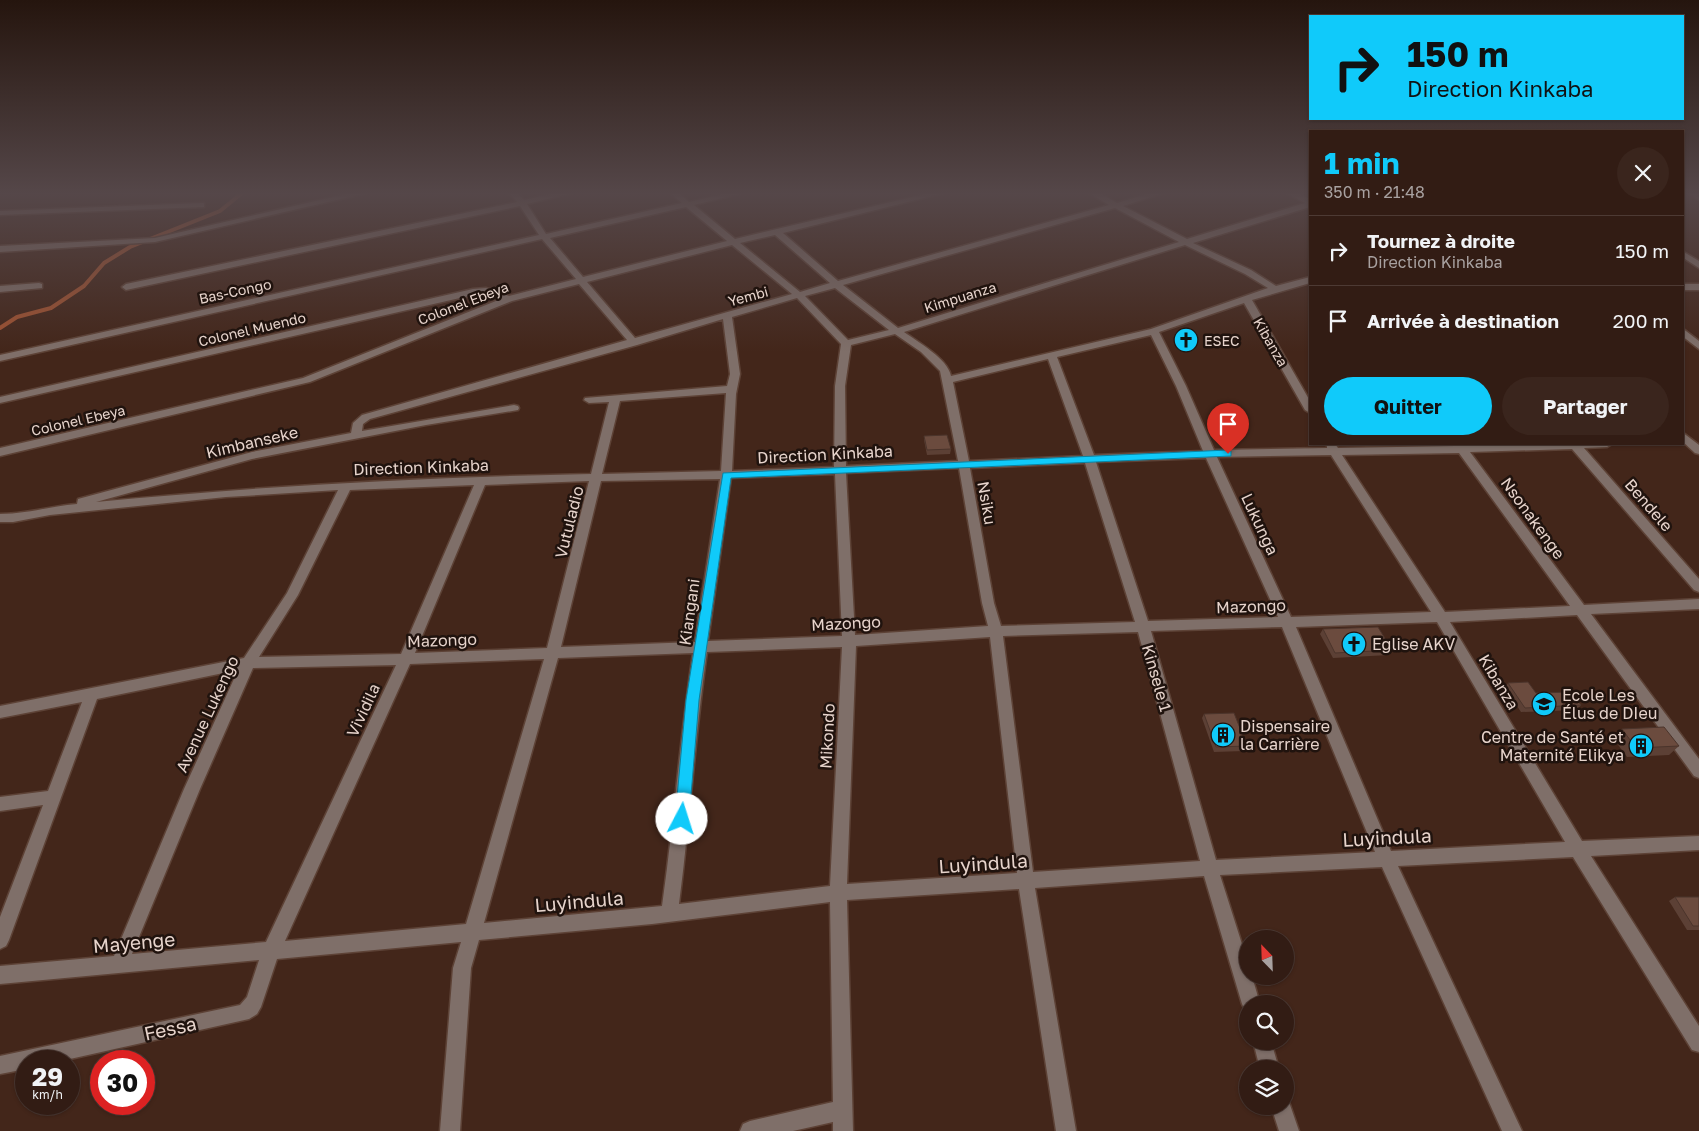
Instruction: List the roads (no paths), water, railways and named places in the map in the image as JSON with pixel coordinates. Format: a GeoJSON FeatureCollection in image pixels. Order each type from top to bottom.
{"type":"FeatureCollection","features":[{"type":"Feature","properties":{"kind":"street"},"geometry":{"type":"LineString","coordinates":[[0,249],[55,246]]}},
{"type":"Feature","properties":{"kind":"street"},"geometry":{"type":"LineString","coordinates":[[126,287],[323,246]]}},
{"type":"Feature","properties":{"kind":"street","name":"Bas-Congo"},"geometry":{"type":"LineString","coordinates":[[0,358],[500,246]]}},
{"type":"Feature","properties":{"kind":"street"},"geometry":{"type":"LineString","coordinates":[[552,246],[634,343]]}},
{"type":"Feature","properties":{"kind":"street","name":"Colonel Ebeya"},"geometry":{"type":"LineString","coordinates":[[0,452],[306,380],[509,299],[718,246]]}},
{"type":"Feature","properties":{"kind":"street"},"geometry":{"type":"LineString","coordinates":[[738,246],[823,317],[846,343]]}},
{"type":"Feature","properties":{"kind":"street"},"geometry":{"type":"LineString","coordinates":[[793,246],[836,284],[931,356],[945,370],[948,380],[1154,331],[1275,289],[1309,280]]}},
{"type":"Feature","properties":{"kind":"street","name":"Yembi"},"geometry":{"type":"LineString","coordinates":[[356,436],[358,423],[366,417],[974,246]]}},
{"type":"Feature","properties":{"kind":"street","name":"Kimpuanza"},"geometry":{"type":"LineString","coordinates":[[846,343],[896,331],[1174,246]]}},
{"type":"Feature","properties":{"kind":"street"},"geometry":{"type":"LineString","coordinates":[[1194,246],[1248,272],[1275,289]]}},
{"type":"Feature","properties":{"kind":"street"},"geometry":{"type":"LineString","coordinates":[[1684,254],[1699,265]]}},
{"type":"Feature","properties":{"kind":"street"},"geometry":{"type":"LineString","coordinates":[[0,289],[39,286]]}},
{"type":"Feature","properties":{"kind":"street"},"geometry":{"type":"LineString","coordinates":[[1684,288],[1699,287]]}},
{"type":"Feature","properties":{"kind":"street","name":"Colonel Muendo"},"geometry":{"type":"LineString","coordinates":[[0,400],[473,292],[486,291],[495,296],[509,299]]}},
{"type":"Feature","properties":{"kind":"street","name":"Kibanza"},"geometry":{"type":"LineString","coordinates":[[1247,300],[1309,408]]}},
{"type":"Feature","properties":{"kind":"street","name":"Kiangani"},"geometry":{"type":"LineString","coordinates":[[668,914],[680,838],[693,700],[726,475],[732,389],[735,374],[727,316]]}},
{"type":"Feature","properties":{"kind":"street","name":"Lukunga"},"geometry":{"type":"LineString","coordinates":[[1154,331],[1181,386],[1287,622],[1386,858],[1512,1131]]}},
{"type":"Feature","properties":{"kind":"street"},"geometry":{"type":"LineString","coordinates":[[1684,333],[1699,346]]}},
{"type":"Feature","properties":{"kind":"street","name":"Mikondo"},"geometry":{"type":"LineString","coordinates":[[843,1131],[838,893],[849,641],[840,470],[840,386],[846,343]]}},
{"type":"Feature","properties":{"kind":"street","name":"Kinsele 1"},"geometry":{"type":"LineString","coordinates":[[1052,356],[1090,460],[1143,627],[1210,868],[1248,995]]}},
{"type":"Feature","properties":{"kind":"street","name":"Nsiku"},"geometry":{"type":"LineString","coordinates":[[948,380],[988,603],[996,631],[1026,881],[1066,1131]]}},
{"type":"Feature","properties":{"kind":"street"},"geometry":{"type":"LineString","coordinates":[[589,400],[732,389]]}},
{"type":"Feature","properties":{"kind":"street","name":"Vutuladio"},"geometry":{"type":"LineString","coordinates":[[450,1131],[462,968],[554,653],[615,399]]}},
{"type":"Feature","properties":{"kind":"street","name":"Kimbanseke"},"geometry":{"type":"LineString","coordinates":[[0,518],[46,512],[252,456],[426,422],[514,408]]}},
{"type":"Feature","properties":{"kind":"street"},"geometry":{"type":"LineString","coordinates":[[1688,439],[1699,451]]}},
{"type":"Feature","properties":{"kind":"street","name":"Direction Kinkaba"},"geometry":{"type":"LineString","coordinates":[[46,512],[226,493],[346,486],[726,475],[1332,448],[1537,445]]}},
{"type":"Feature","properties":{"kind":"street","name":"Bendele"},"geometry":{"type":"LineString","coordinates":[[1576,445],[1699,588]]}},
{"type":"Feature","properties":{"kind":"street","name":"Nsonakenge"},"geometry":{"type":"LineString","coordinates":[[1461,447],[1699,771]]}},
{"type":"Feature","properties":{"kind":"street","name":"Kibanza"},"geometry":{"type":"LineString","coordinates":[[1332,448],[1440,617],[1578,850],[1699,1043]]}},
{"type":"Feature","properties":{"kind":"street","name":"Vividila"},"geometry":{"type":"LineString","coordinates":[[271,951],[406,659],[480,481]]}},
{"type":"Feature","properties":{"kind":"street","name":"Avenue Lukengo"},"geometry":{"type":"LineString","coordinates":[[119,965],[192,789],[248,663],[292,595],[346,486]]}},
{"type":"Feature","properties":{"kind":"street","name":"Mazongo"},"geometry":{"type":"LineString","coordinates":[[0,712],[248,663],[406,659],[849,641],[996,631],[1440,617],[1699,604]]}},
{"type":"Feature","properties":{"kind":"street"},"geometry":{"type":"LineString","coordinates":[[0,940],[92,694]]}},
{"type":"Feature","properties":{"kind":"street"},"geometry":{"type":"LineString","coordinates":[[0,804],[54,797]]}},
{"type":"Feature","properties":{"kind":"street","name":"Luyindula"},"geometry":{"type":"LineString","coordinates":[[271,951],[668,914],[838,893],[1210,868],[1699,843]]}},
{"type":"Feature","properties":{"kind":"street","name":"Mayenge"},"geometry":{"type":"LineString","coordinates":[[0,976],[271,951]]}},
{"type":"Feature","properties":{"kind":"street","name":"Fessa"},"geometry":{"type":"LineString","coordinates":[[0,1065],[243,1012],[251,1008],[255,1001],[271,951]]}},
{"type":"Feature","properties":{"kind":"street"},"geometry":{"type":"LineString","coordinates":[[750,1131],[842,1110]]}},
{"type":"Feature","properties":{"kind":"street"},"geometry":{"type":"LineString","coordinates":[[1284,1115],[1289,1131]]}},
{"type":"Feature","properties":{"kind":"waterway"},"geometry":{"type":"LineString","coordinates":[[0,328],[17,317],[51,308],[84,286],[104,263],[133,246]]}},
{"type":"Feature","properties":{"kind":"place","name":"ESEC"},"geometry":{"type":"Point","coordinates":[1186,340]}},
{"type":"Feature","properties":{"kind":"place","name":"Eglise AKV"},"geometry":{"type":"Point","coordinates":[1354,644]}},
{"type":"Feature","properties":{"kind":"place","name":"Ecole Les Élus de DIeu"},"geometry":{"type":"Point","coordinates":[1544,704]}},
{"type":"Feature","properties":{"kind":"place","name":"Dispensaire la Carrière"},"geometry":{"type":"Point","coordinates":[1223,735]}},
{"type":"Feature","properties":{"kind":"place","name":"Centre de Santé et Maternité Elikya"},"geometry":{"type":"Point","coordinates":[1641,746]}}]}
